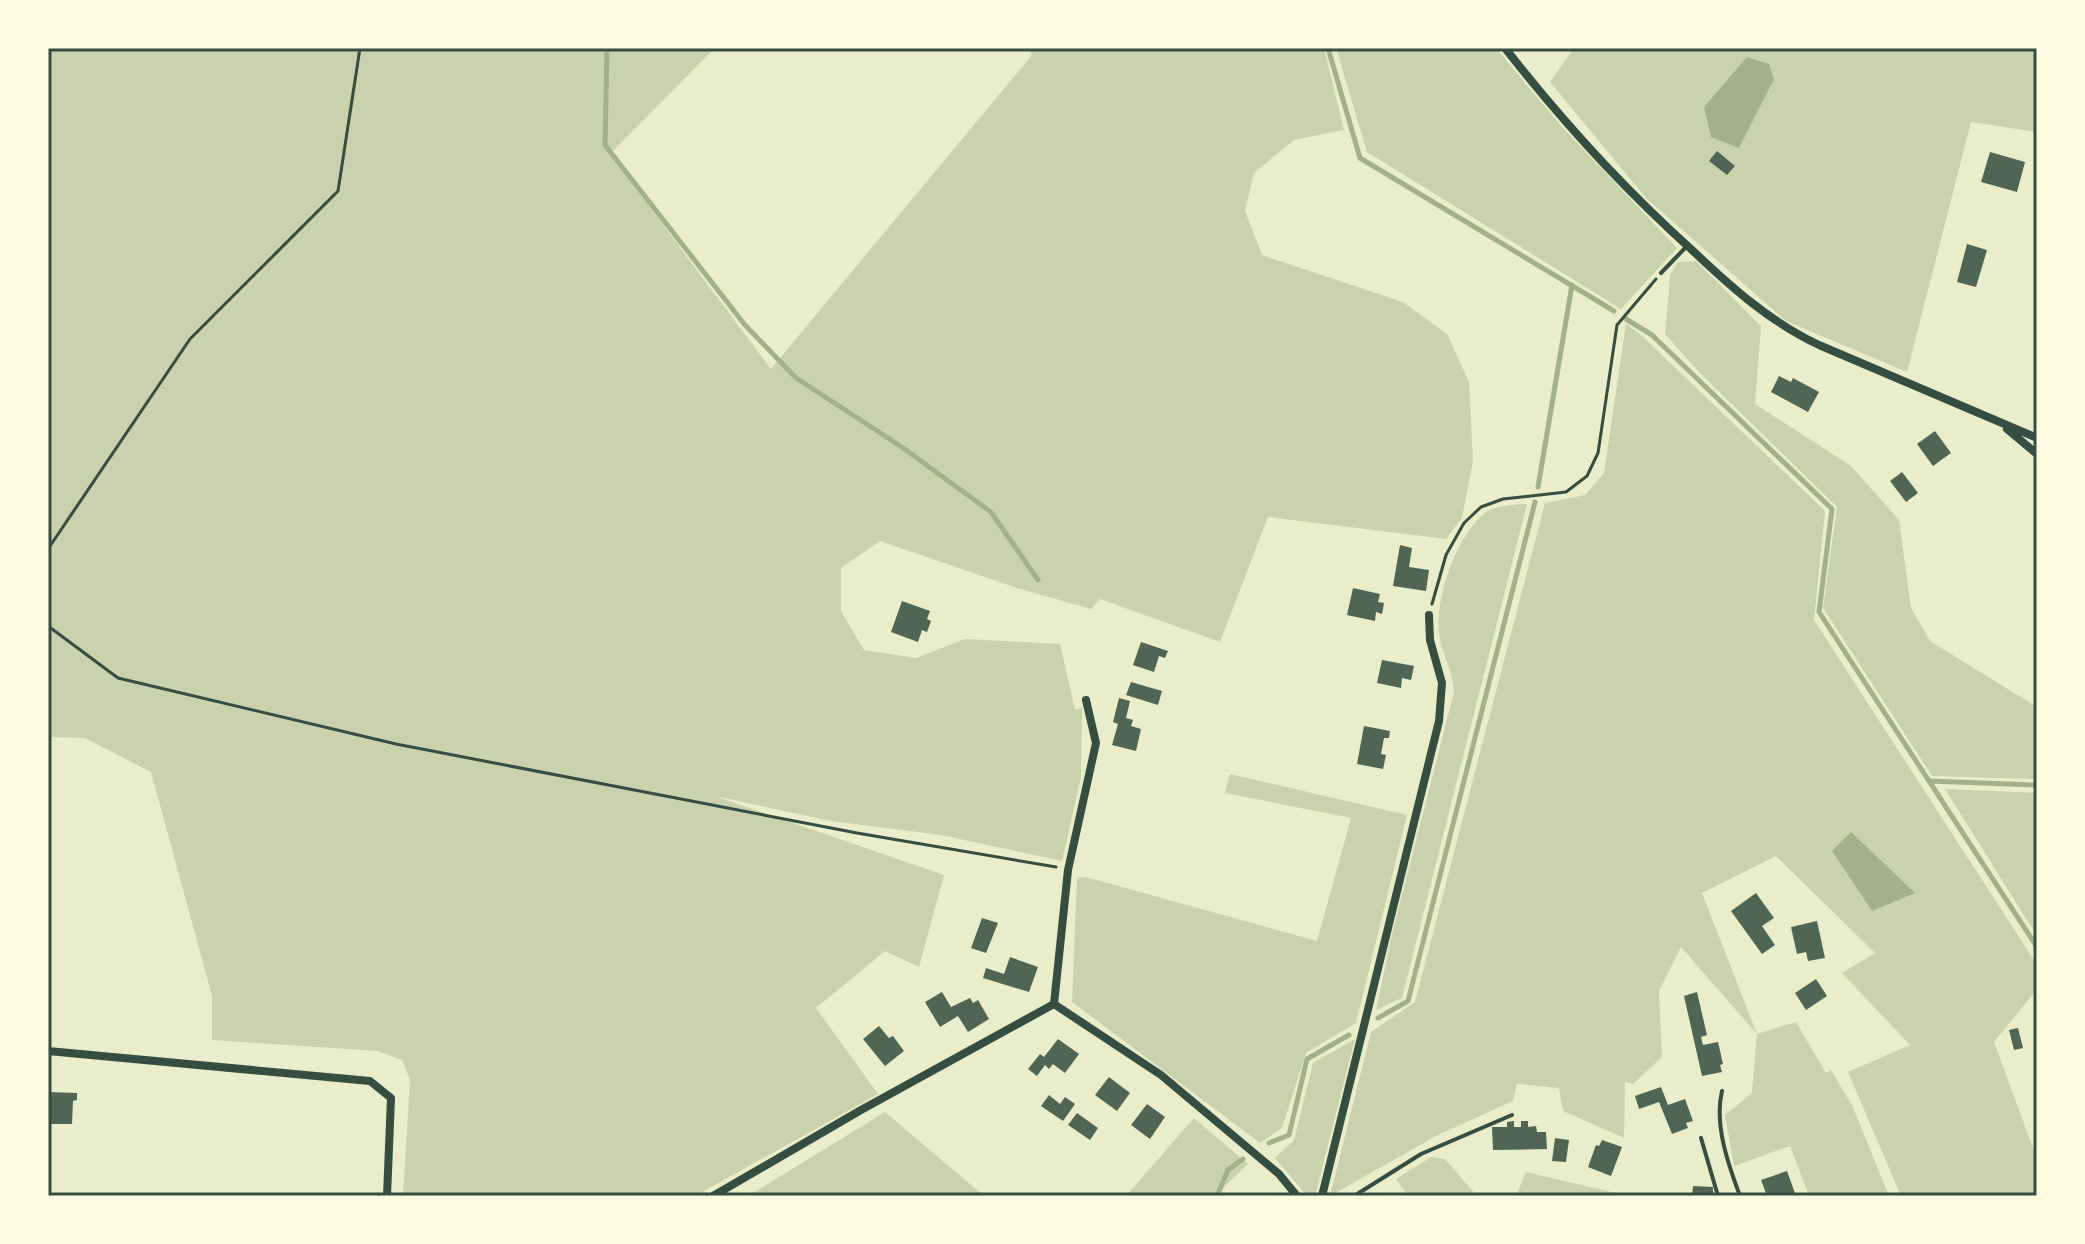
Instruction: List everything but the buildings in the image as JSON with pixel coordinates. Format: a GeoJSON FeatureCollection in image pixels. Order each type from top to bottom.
{"type":"FeatureCollection","features":[{"type":"Feature","properties":{"kind":"street"},"geometry":{"type":"LineString","coordinates":[[1505,48],[1612,174],[1724,280],[1785,328],[2037,438]]}},
{"type":"Feature","properties":{"kind":"street"},"geometry":{"type":"LineString","coordinates":[[2000,423],[2037,454]]}},
{"type":"Feature","properties":{"kind":"street"},"geometry":{"type":"LineString","coordinates":[[1322,1196],[1439,721],[1442,683],[1430,640],[1429,615]]}},
{"type":"Feature","properties":{"kind":"street"},"geometry":{"type":"LineString","coordinates":[[1054,1004],[1068,870],[1096,743],[1086,700]]}},
{"type":"Feature","properties":{"kind":"street"},"geometry":{"type":"LineString","coordinates":[[713,1196],[1054,1004]]}},
{"type":"Feature","properties":{"kind":"street"},"geometry":{"type":"LineString","coordinates":[[1054,1004],[1161,1075],[1279,1174],[1297,1196]]}},
{"type":"Feature","properties":{"kind":"street"},"geometry":{"type":"LineString","coordinates":[[48,1051],[370,1081],[391,1098],[387,1196]]}},
{"type":"Feature","properties":{"kind":"lane"},"geometry":{"type":"LineString","coordinates":[[1661,273],[1687,246]]}},
{"type":"Feature","properties":{"kind":"lane"},"geometry":{"type":"LineString","coordinates":[[1722,1091],[1717,1109],[1740,1196]]}},
{"type":"Feature","properties":{"kind":"lane"},"geometry":{"type":"LineString","coordinates":[[1354,1196],[1421,1154],[1512,1115]]}},
{"type":"Feature","properties":{"kind":"lane"},"geometry":{"type":"LineString","coordinates":[[1701,1138],[1718,1196]]}},
{"type":"Feature","properties":{"kind":"path"},"geometry":{"type":"LineString","coordinates":[[48,549],[190,339],[338,191],[360,48]]}},
{"type":"Feature","properties":{"kind":"path"},"geometry":{"type":"LineString","coordinates":[[1429,615],[1446,555],[1472,514],[1490,502],[1566,492],[1587,476],[1598,453],[1617,325],[1661,273]]}},
{"type":"Feature","properties":{"kind":"path"},"geometry":{"type":"LineString","coordinates":[[48,626],[118,678],[396,744],[857,833],[1068,870]]}},
{"type":"Feature","properties":{"kind":"shaded area"},"geometry":{"type":"Polygon","coordinates":[[[48,48],[715,48],[610,154],[771,369],[1032,55],[1027,48],[1324,48],[1344,130],[1294,140],[1254,173],[1245,211],[1262,255],[1403,302],[1447,334],[1469,382],[1473,461],[1462,518],[1446,539],[1268,517],[1220,642],[1100,599],[1091,609],[1017,588],[880,541],[841,568],[841,611],[864,650],[916,658],[965,639],[1060,644],[1075,710],[1082,708],[1081,777],[1062,861],[941,835],[831,821],[715,796],[944,875],[919,967],[885,951],[816,1008],[878,1094],[695,1196],[403,1196],[410,1080],[402,1060],[378,1051],[212,1040],[212,996],[151,772],[85,738],[48,737],[48,48]]]}},
{"type":"Feature","properties":{"kind":"shaded area"},"geometry":{"type":"Polygon","coordinates":[[[1336,48],[1496,48],[1562,127],[1677,248],[1621,309],[1367,152],[1336,48]]]}},
{"type":"Feature","properties":{"kind":"shaded area"},"geometry":{"type":"Polygon","coordinates":[[[1574,48],[2037,48],[2037,132],[1971,122],[1907,372],[1786,321],[1646,198],[1550,82],[1574,48]]]}},
{"type":"Feature","properties":{"kind":"shaded area"},"geometry":{"type":"Polygon","coordinates":[[[1747,57],[1769,64],[1774,79],[1739,148],[1711,137],[1704,107],[1747,57]]]}},
{"type":"Feature","properties":{"kind":"shaded area"},"geometry":{"type":"Polygon","coordinates":[[[1696,261],[1761,326],[1755,404],[1851,466],[1899,520],[1911,608],[1930,641],[2037,707],[2037,779],[1932,776],[1823,608],[1837,507],[1699,372],[1665,334],[1670,275],[1678,262],[1696,261]]]}},
{"type":"Feature","properties":{"kind":"shaded area"},"geometry":{"type":"Polygon","coordinates":[[[1626,324],[1825,511],[1814,620],[2037,965],[2037,989],[1994,1042],[2037,1159],[2037,1196],[1901,1196],[1848,1072],[1910,1045],[1842,973],[1875,953],[1776,856],[1702,893],[1757,1034],[1681,947],[1659,991],[1662,1057],[1633,1084],[1625,1082],[1624,1138],[1563,1111],[1559,1088],[1517,1084],[1513,1101],[1438,1135],[1330,1196],[1371,1032],[1415,1002],[1545,503],[1585,495],[1604,473],[1626,324]]]}},
{"type":"Feature","properties":{"kind":"shaded area"},"geometry":{"type":"Polygon","coordinates":[[[1527,504],[1402,998],[1376,1010],[1392,934],[1454,692],[1439,632],[1444,585],[1465,536],[1485,513],[1500,507],[1527,504]]]}},
{"type":"Feature","properties":{"kind":"shaded area"},"geometry":{"type":"Polygon","coordinates":[[[1230,774],[1407,815],[1356,1023],[1306,1053],[1282,1128],[1260,1143],[1072,1002],[1077,878],[1086,877],[1317,941],[1351,818],[1225,793],[1230,774]]]}},
{"type":"Feature","properties":{"kind":"shaded area"},"geometry":{"type":"Polygon","coordinates":[[[1945,789],[2037,793],[2037,936],[1945,789]]]}},
{"type":"Feature","properties":{"kind":"shaded area"},"geometry":{"type":"Polygon","coordinates":[[[1851,832],[1915,893],[1872,911],[1832,851],[1851,832]]]}},
{"type":"Feature","properties":{"kind":"shaded area"},"geometry":{"type":"Polygon","coordinates":[[[1796,1022],[1826,1073],[1831,1070],[1852,1105],[1889,1196],[1809,1196],[1790,1146],[1734,1166],[1725,1115],[1752,1093],[1757,1034],[1796,1022]]]}},
{"type":"Feature","properties":{"kind":"shaded area"},"geometry":{"type":"Polygon","coordinates":[[[1355,1039],[1315,1196],[1307,1196],[1275,1158],[1294,1140],[1313,1063],[1355,1039]]]}},
{"type":"Feature","properties":{"kind":"shaded area"},"geometry":{"type":"Polygon","coordinates":[[[885,1112],[984,1196],[748,1196],[885,1112]]]}},
{"type":"Feature","properties":{"kind":"shaded area"},"geometry":{"type":"Polygon","coordinates":[[[1194,1118],[1248,1164],[1215,1196],[1126,1196],[1194,1118]]]}},
{"type":"Feature","properties":{"kind":"shaded area"},"geometry":{"type":"Polygon","coordinates":[[[1431,1157],[1445,1159],[1477,1196],[1408,1196],[1396,1179],[1431,1157]]]}},
{"type":"Feature","properties":{"kind":"shaded area"},"geometry":{"type":"Polygon","coordinates":[[[1526,1172],[1624,1195],[1516,1196],[1526,1172]]]}},
{"type":"Feature","properties":{"kind":"waterway"},"geometry":{"type":"LineString","coordinates":[[607,48],[605,145],[745,325],[796,378],[899,445],[991,512],[1038,580]]}},
{"type":"Feature","properties":{"kind":"waterway"},"geometry":{"type":"LineString","coordinates":[[1328,48],[1360,158],[1614,311]]}},
{"type":"Feature","properties":{"kind":"waterway"},"geometry":{"type":"LineString","coordinates":[[1538,487],[1572,285]]}},
{"type":"Feature","properties":{"kind":"waterway"},"geometry":{"type":"LineString","coordinates":[[1626,319],[1652,335],[1832,509],[1819,612],[2037,947]]}},
{"type":"Feature","properties":{"kind":"waterway"},"geometry":{"type":"LineString","coordinates":[[1378,1018],[1408,1001],[1535,502]]}},
{"type":"Feature","properties":{"kind":"waterway"},"geometry":{"type":"LineString","coordinates":[[1930,781],[2037,785]]}},
{"type":"Feature","properties":{"kind":"waterway"},"geometry":{"type":"LineString","coordinates":[[1269,1143],[1289,1135],[1307,1059],[1349,1035]]}},
{"type":"Feature","properties":{"kind":"waterway"},"geometry":{"type":"LineString","coordinates":[[1217,1196],[1228,1170],[1243,1159]]}}]}
